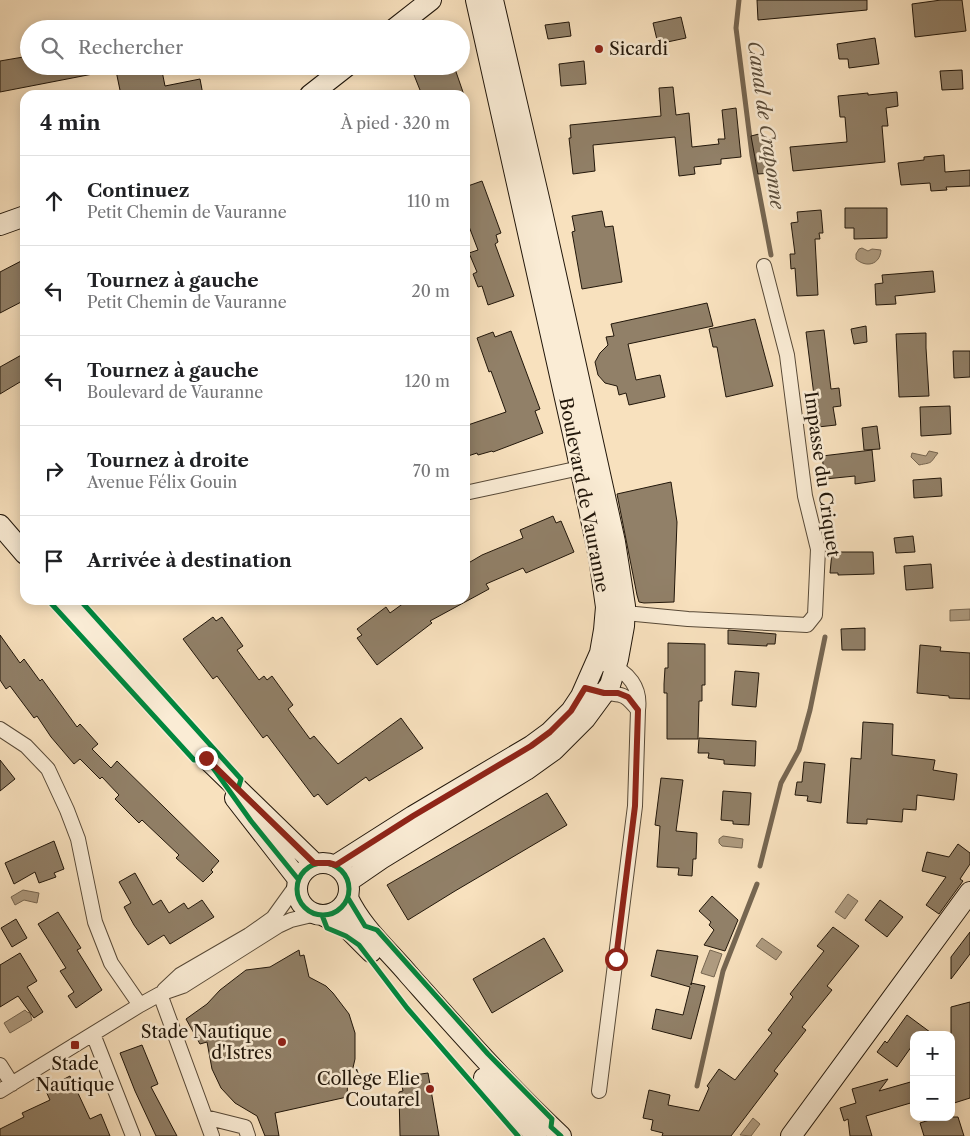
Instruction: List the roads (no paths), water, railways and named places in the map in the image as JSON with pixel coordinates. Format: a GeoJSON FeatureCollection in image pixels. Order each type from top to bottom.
{"type":"FeatureCollection","features":[{"type":"Feature","properties":{"kind":"street"},"geometry":{"type":"LineString","coordinates":[[405,20],[431,0]]}},
{"type":"Feature","properties":{"kind":"street","name":"Boulevard de Vauranne"},"geometry":{"type":"LineString","coordinates":[[476,0],[598,556],[606,607],[600,653],[606,664]]}},
{"type":"Feature","properties":{"kind":"street","name":"Boulevard de Vauranne"},"geometry":{"type":"LineString","coordinates":[[348,889],[381,859],[526,770],[554,750],[585,719],[606,664],[624,626],[625,613],[622,581],[615,542],[493,0]]}},
{"type":"Feature","properties":{"kind":"street","name":"Boulevard de Vauranne"},"geometry":{"type":"LineString","coordinates":[[502,41],[508,28],[504,0]]}},
{"type":"Feature","properties":{"kind":"street"},"geometry":{"type":"LineString","coordinates":[[316,90],[336,75]]}},
{"type":"Feature","properties":{"kind":"street"},"geometry":{"type":"LineString","coordinates":[[0,225],[20,218]]}},
{"type":"Feature","properties":{"kind":"street","name":"Impasse du Criquet"},"geometry":{"type":"LineString","coordinates":[[625,613],[688,619],[807,625],[815,615],[818,549],[805,496],[786,355],[764,266]]}},
{"type":"Feature","properties":{"kind":"street"},"geometry":{"type":"LineString","coordinates":[[470,492],[580,468]]}},
{"type":"Feature","properties":{"kind":"street"},"geometry":{"type":"LineString","coordinates":[[0,525],[20,548]]}},
{"type":"Feature","properties":{"kind":"street"},"geometry":{"type":"LineString","coordinates":[[69,605],[206,758],[314,863]]}},
{"type":"Feature","properties":{"kind":"street"},"geometry":{"type":"LineString","coordinates":[[599,1091],[635,806],[638,710],[640,700],[637,688],[623,671],[606,664]]}},
{"type":"Feature","properties":{"kind":"street"},"geometry":{"type":"LineString","coordinates":[[595,691],[618,693],[628,697],[638,710]]}},
{"type":"Feature","properties":{"kind":"street","name":"Boulevard de Vauranne"},"geometry":{"type":"LineString","coordinates":[[336,865],[413,816],[531,746],[550,732],[595,691]]}},
{"type":"Feature","properties":{"kind":"street"},"geometry":{"type":"LineString","coordinates":[[0,729],[26,746],[48,769],[78,839],[94,922],[110,963],[140,1005]]}},
{"type":"Feature","properties":{"kind":"street"},"geometry":{"type":"LineString","coordinates":[[206,758],[297,883],[299,901],[309,911],[345,926],[356,935],[536,1136]]}},
{"type":"Feature","properties":{"kind":"street"},"geometry":{"type":"LineString","coordinates":[[160,994],[180,975],[249,935],[273,918],[288,900],[304,870],[314,863],[336,865],[342,870],[353,909],[365,926],[493,1070],[561,1136]]}},
{"type":"Feature","properties":{"kind":"street"},"geometry":{"type":"LineString","coordinates":[[0,1092],[140,1005],[160,994],[183,986],[291,920],[338,911],[344,905],[348,889]]}},
{"type":"Feature","properties":{"kind":"street"},"geometry":{"type":"LineString","coordinates":[[791,1136],[970,892]]}},
{"type":"Feature","properties":{"kind":"street"},"geometry":{"type":"LineString","coordinates":[[160,994],[212,1136]]}},
{"type":"Feature","properties":{"kind":"street"},"geometry":{"type":"LineString","coordinates":[[93,1034],[133,1136]]}},
{"type":"Feature","properties":{"kind":"street"},"geometry":{"type":"LineString","coordinates":[[0,1065],[12,1084]]}},
{"type":"Feature","properties":{"kind":"street"},"geometry":{"type":"LineString","coordinates":[[205,1118],[245,1127],[248,1136]]}},
{"type":"Feature","properties":{"kind":"waterway","name":"Canal de Craponne"},"geometry":{"type":"LineString","coordinates":[[739,0],[736,28],[752,155],[771,255]]}},
{"type":"Feature","properties":{"kind":"waterway","name":"Canal de Craponne"},"geometry":{"type":"LineString","coordinates":[[760,866],[781,783],[799,750],[810,710],[825,637]]}},
{"type":"Feature","properties":{"kind":"waterway","name":"Canal de Craponne"},"geometry":{"type":"LineString","coordinates":[[697,1086],[723,971],[757,884]]}},
{"type":"Feature","properties":{"kind":"place","name":"Sicardi"},"geometry":{"type":"Point","coordinates":[599,49]}},
{"type":"Feature","properties":{"kind":"place","name":"Stade Nautique d'Istres"},"geometry":{"type":"Point","coordinates":[282,1042]}},
{"type":"Feature","properties":{"kind":"place","name":"Stade Nautique"},"geometry":{"type":"Point","coordinates":[75,1045]}},
{"type":"Feature","properties":{"kind":"place","name":"Collège Elie Coutarel"},"geometry":{"type":"Point","coordinates":[430,1089]}}]}
